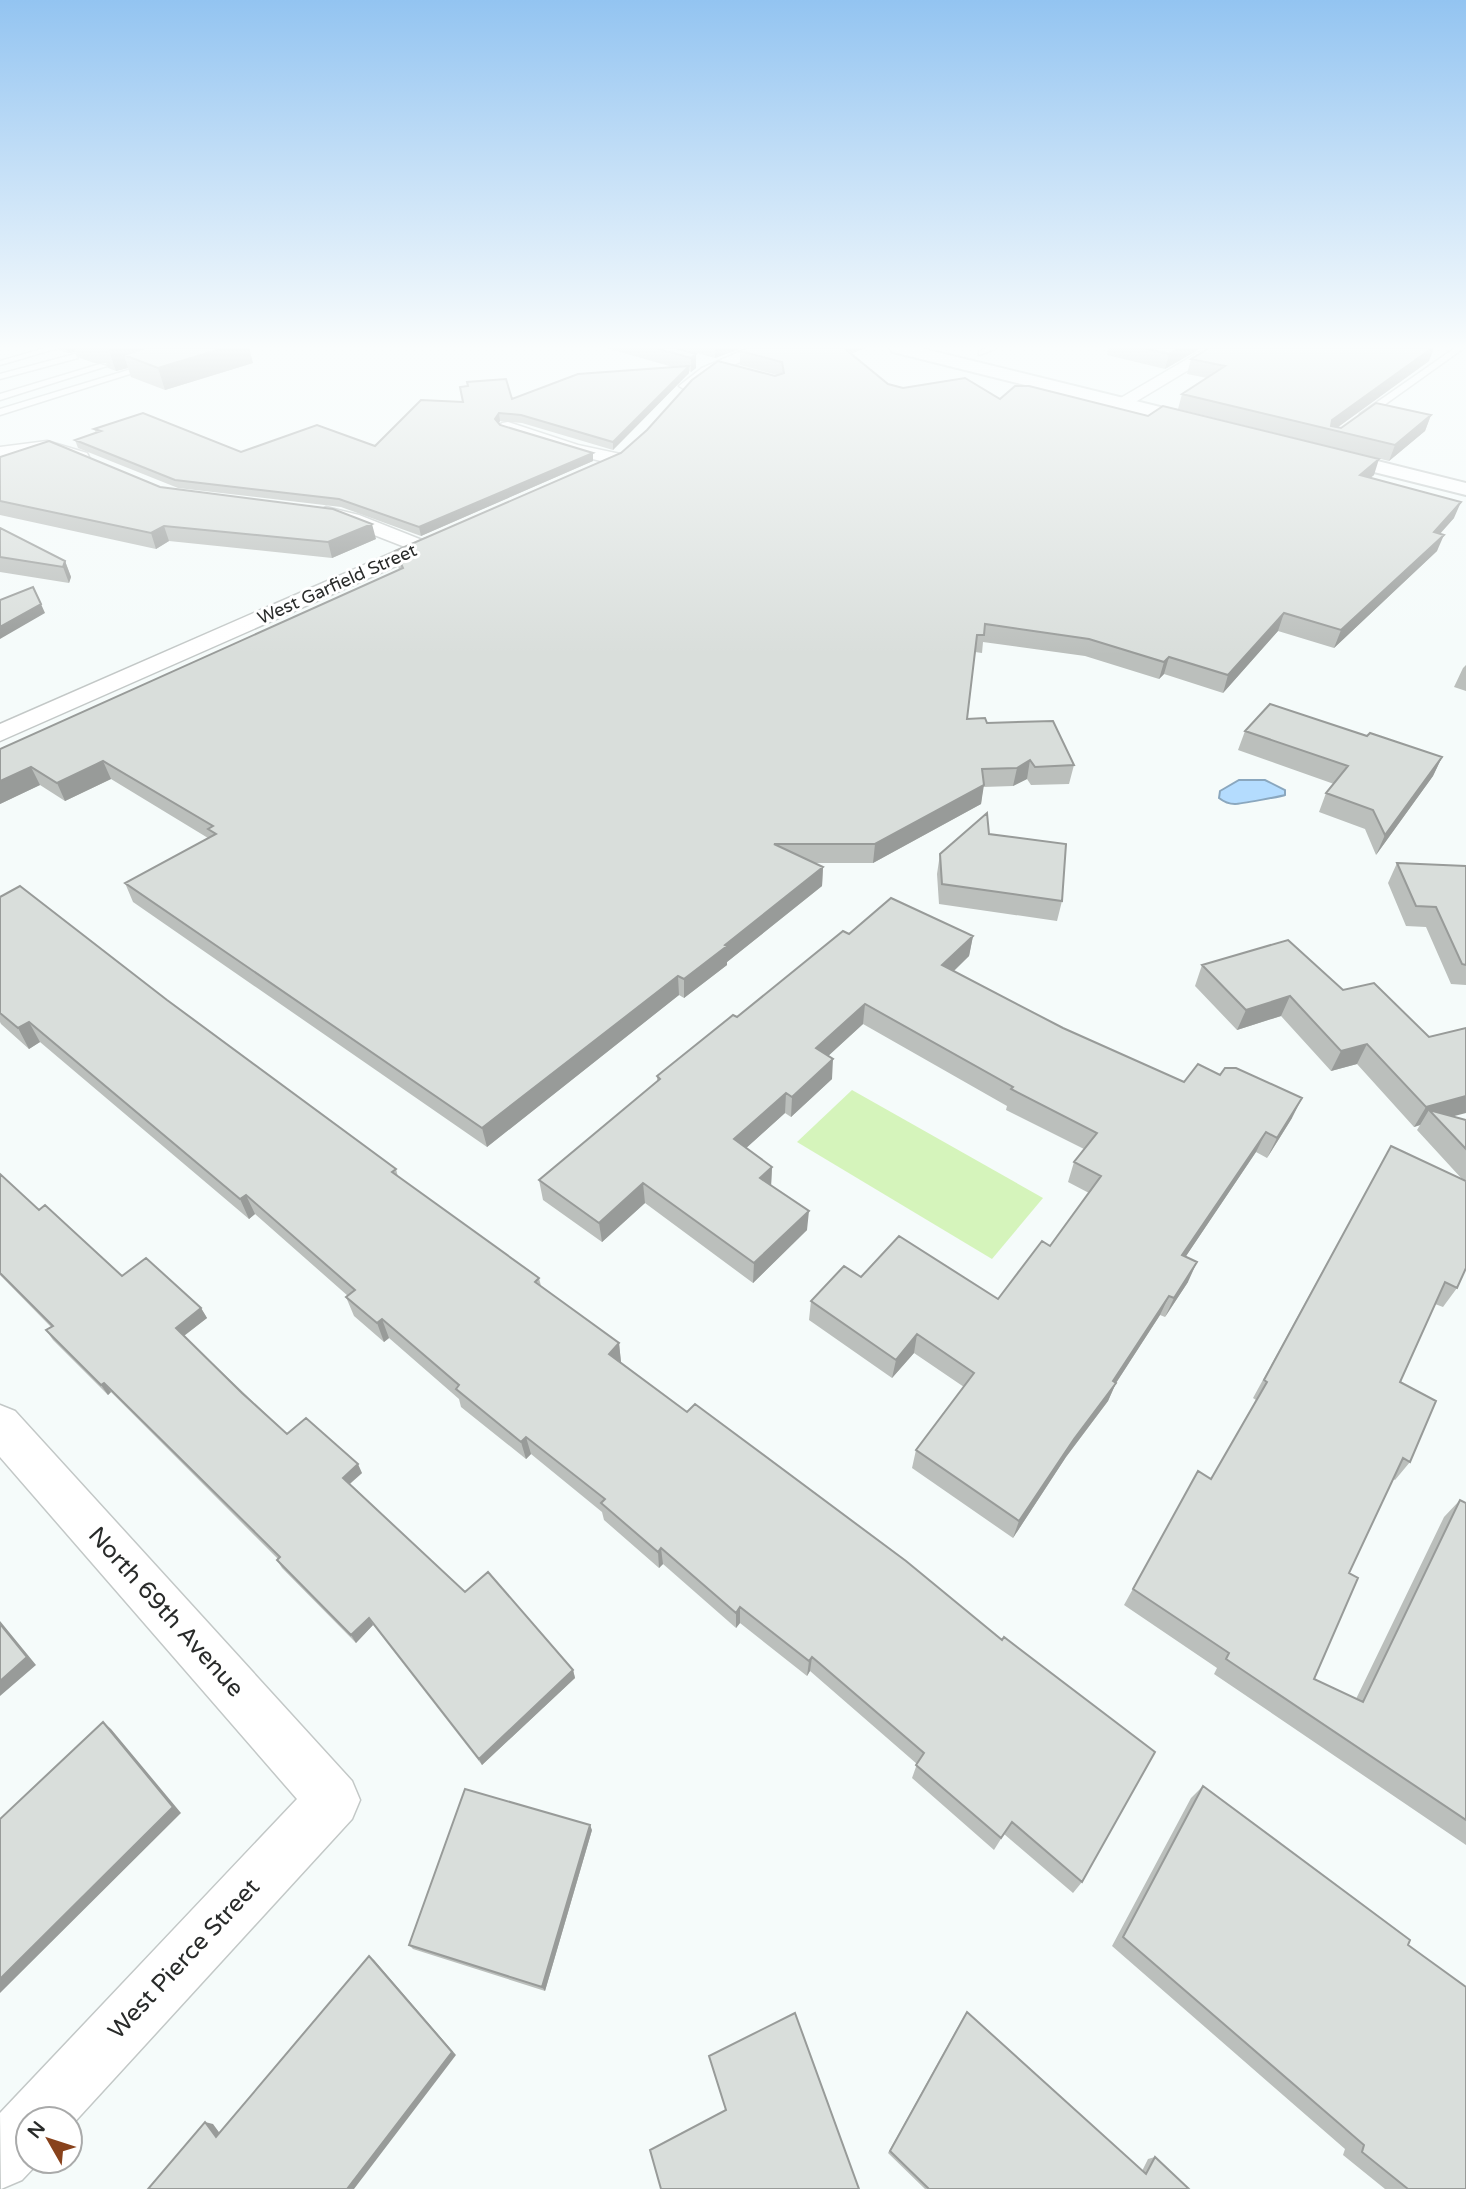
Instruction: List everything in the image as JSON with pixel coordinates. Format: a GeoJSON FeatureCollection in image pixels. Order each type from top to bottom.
{"type":"FeatureCollection","features":[{"type":"Feature","properties":{"kind":"main road"},"geometry":{"type":"LineString","coordinates":[[1310,450],[1466,489]]}},
{"type":"Feature","properties":{"kind":"street"},"geometry":{"type":"LineString","coordinates":[[64,450],[98,465]]}},
{"type":"Feature","properties":{"kind":"street"},"geometry":{"type":"LineString","coordinates":[[583,450],[625,455],[589,473]]}},
{"type":"Feature","properties":{"kind":"street"},"geometry":{"type":"LineString","coordinates":[[302,510],[352,519],[422,547]]}},
{"type":"Feature","properties":{"kind":"street","name":"West Garfield Street"},"geometry":{"type":"LineString","coordinates":[[0,733],[458,531]]}},
{"type":"Feature","properties":{"kind":"street","name":"North 69th Avenue"},"geometry":{"type":"LineString","coordinates":[[0,1424],[332,1800]]}},
{"type":"Feature","properties":{"kind":"street","name":"West Pierce Street"},"geometry":{"type":"LineString","coordinates":[[49,2105],[332,1800]]}},
{"type":"Feature","properties":{"kind":"street"},"geometry":{"type":"LineString","coordinates":[[0,2158],[14,2143]]}},
{"type":"Feature","properties":{"kind":"green space"},"geometry":{"type":"Polygon","coordinates":[[[852,1090],[1043,1198],[992,1259],[797,1142],[852,1090]]]}},
{"type":"Feature","properties":{"kind":"water"},"geometry":{"type":"Polygon","coordinates":[[[1239,780],[1265,780],[1285,790],[1285,795],[1235,804],[1219,798],[1220,791],[1239,780]]]}},
{"type":"Feature","properties":{"kind":"building"},"geometry":{"type":"Polygon","coordinates":[[[21,450],[71,450],[160,487],[333,509],[372,524],[328,542],[164,526],[151,533],[0,501],[0,457],[21,450]]]}},
{"type":"Feature","properties":{"kind":"building"},"geometry":{"type":"Polygon","coordinates":[[[100,450],[584,450],[593,453],[419,527],[339,499],[175,480],[100,450]]]}},
{"type":"Feature","properties":{"kind":"building"},"geometry":{"type":"Polygon","coordinates":[[[624,450],[1343,450],[1379,459],[1360,475],[1461,502],[1434,532],[1444,535],[1341,630],[1284,613],[1228,675],[1169,657],[1164,662],[1089,639],[985,624],[984,635],[977,635],[967,719],[985,718],[987,723],[1053,721],[1074,765],[1035,767],[1030,760],[1017,768],[982,769],[984,785],[875,844],[774,844],[823,867],[684,979],[678,976],[482,1128],[125,883],[216,834],[208,829],[213,826],[103,761],[57,783],[31,767],[0,781],[0,749],[403,568],[395,551],[624,450]]]}},
{"type":"Feature","properties":{"kind":"building"},"geometry":{"type":"Polygon","coordinates":[[[0,528],[65,561],[63,567],[0,557],[0,528]]]}},
{"type":"Feature","properties":{"kind":"building"},"geometry":{"type":"Polygon","coordinates":[[[33,587],[41,604],[0,627],[0,600],[33,587]]]}},
{"type":"Feature","properties":{"kind":"building"},"geometry":{"type":"Polygon","coordinates":[[[1270,704],[1442,757],[1385,835],[1373,810],[1326,793],[1348,766],[1245,731],[1270,704]]]}},
{"type":"Feature","properties":{"kind":"building"},"geometry":{"type":"Polygon","coordinates":[[[987,813],[989,834],[1066,844],[1062,901],[942,884],[940,854],[987,813]]]}},
{"type":"Feature","properties":{"kind":"building"},"geometry":{"type":"Polygon","coordinates":[[[1397,863],[1466,866],[1466,965],[1462,964],[1436,907],[1416,906],[1397,863]]]}},
{"type":"Feature","properties":{"kind":"building"},"geometry":{"type":"Polygon","coordinates":[[[20,886],[167,1000],[396,1169],[392,1172],[539,1278],[535,1282],[619,1343],[609,1354],[687,1412],[695,1404],[906,1561],[1002,1640],[1004,1637],[1155,1752],[1082,1882],[1012,1822],[1001,1838],[916,1765],[924,1753],[812,1657],[809,1661],[740,1607],[736,1613],[661,1548],[658,1552],[601,1503],[605,1499],[526,1437],[521,1442],[456,1389],[459,1385],[382,1319],[377,1323],[346,1297],[355,1290],[246,1195],[240,1199],[29,1022],[18,1028],[0,1013],[0,897],[20,886]]]}},
{"type":"Feature","properties":{"kind":"building"},"geometry":{"type":"Polygon","coordinates":[[[891,898],[973,936],[942,965],[1063,1028],[1184,1082],[1198,1064],[1220,1075],[1225,1068],[1236,1068],[1302,1098],[1277,1138],[1266,1132],[1182,1255],[1197,1262],[1174,1298],[1169,1296],[1113,1381],[1116,1383],[1074,1439],[1019,1521],[916,1450],[974,1373],[917,1334],[896,1360],[811,1301],[844,1266],[861,1277],[899,1236],[998,1299],[1042,1241],[1050,1246],[1101,1176],[1074,1162],[1097,1133],[1011,1089],[1013,1087],[865,1004],[816,1048],[833,1059],[792,1097],[786,1093],[734,1139],[772,1167],[760,1178],[809,1211],[754,1263],[643,1183],[599,1223],[539,1180],[660,1079],[657,1076],[733,1015],[737,1017],[843,931],[849,934],[891,898]]]}},
{"type":"Feature","properties":{"kind":"building"},"geometry":{"type":"Polygon","coordinates":[[[1288,940],[1343,990],[1374,983],[1429,1037],[1466,1028],[1466,1096],[1426,1107],[1367,1044],[1341,1051],[1290,996],[1246,1010],[1202,965],[1288,940]]]}},
{"type":"Feature","properties":{"kind":"building"},"geometry":{"type":"Polygon","coordinates":[[[1429,1110],[1466,1120],[1466,1149],[1429,1110]]]}},
{"type":"Feature","properties":{"kind":"building"},"geometry":{"type":"Polygon","coordinates":[[[1391,1146],[1466,1181],[1466,1268],[1457,1288],[1445,1282],[1400,1382],[1436,1401],[1410,1462],[1403,1458],[1349,1573],[1358,1578],[1314,1679],[1363,1702],[1460,1500],[1466,1503],[1466,1820],[1226,1659],[1229,1653],[1133,1589],[1198,1471],[1211,1479],[1267,1382],[1264,1380],[1391,1146]]]}},
{"type":"Feature","properties":{"kind":"building"},"geometry":{"type":"Polygon","coordinates":[[[0,1174],[39,1210],[45,1205],[122,1276],[146,1258],[201,1308],[176,1328],[242,1393],[287,1434],[306,1418],[358,1464],[343,1478],[465,1592],[488,1572],[573,1670],[479,1759],[369,1618],[351,1635],[277,1560],[280,1557],[104,1383],[101,1385],[46,1330],[53,1326],[0,1273],[0,1174]]]}},
{"type":"Feature","properties":{"kind":"building"},"geometry":{"type":"Polygon","coordinates":[[[0,1624],[27,1657],[0,1681],[0,1624]]]}},
{"type":"Feature","properties":{"kind":"building"},"geometry":{"type":"Polygon","coordinates":[[[103,1722],[173,1807],[0,1979],[0,1819],[103,1722]]]}},
{"type":"Feature","properties":{"kind":"building"},"geometry":{"type":"Polygon","coordinates":[[[1203,1786],[1410,1940],[1408,1945],[1466,1987],[1466,2189],[1408,2189],[1362,2152],[1364,2145],[1123,1937],[1203,1786]]]}},
{"type":"Feature","properties":{"kind":"building"},"geometry":{"type":"Polygon","coordinates":[[[465,1789],[590,1825],[542,1987],[409,1945],[465,1789]]]}},
{"type":"Feature","properties":{"kind":"building"},"geometry":{"type":"Polygon","coordinates":[[[369,1956],[452,2052],[347,2189],[148,2189],[205,2122],[216,2137],[369,1956]]]}},
{"type":"Feature","properties":{"kind":"building"},"geometry":{"type":"Polygon","coordinates":[[[967,2012],[1146,2174],[1155,2157],[1189,2189],[929,2189],[890,2151],[967,2012]]]}},
{"type":"Feature","properties":{"kind":"building"},"geometry":{"type":"Polygon","coordinates":[[[795,2013],[859,2189],[661,2189],[650,2150],[726,2110],[709,2056],[795,2013]]]}}]}
